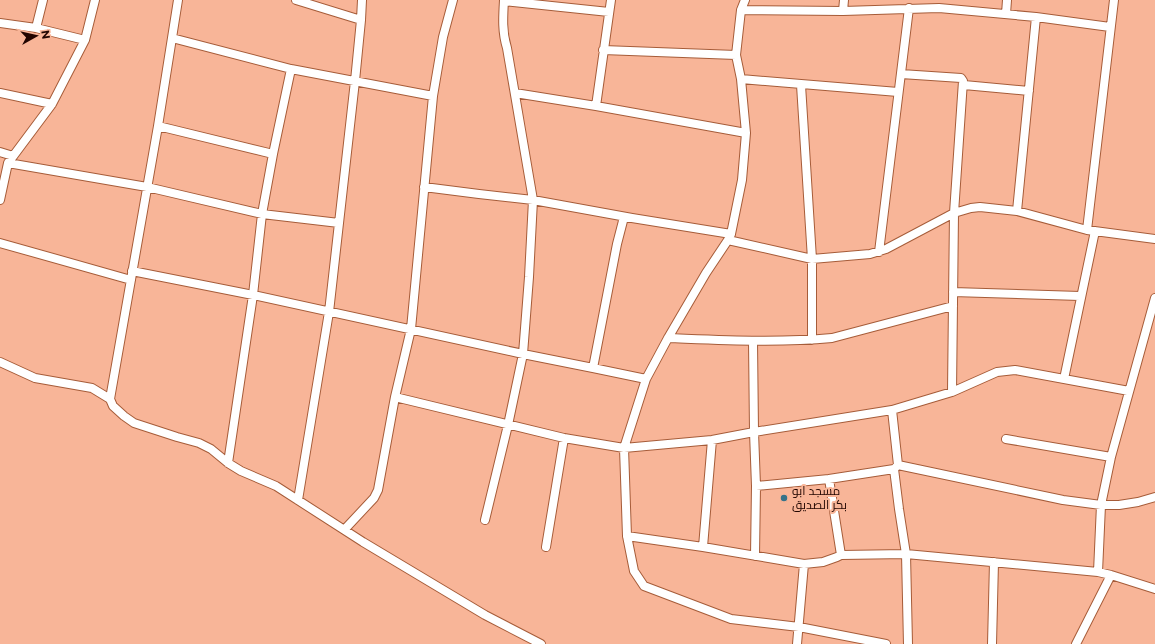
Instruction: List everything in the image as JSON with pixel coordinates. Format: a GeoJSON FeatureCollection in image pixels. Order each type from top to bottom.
{"type":"FeatureCollection","features":[{"type":"Feature","properties":{"kind":"street"},"geometry":{"type":"LineString","coordinates":[[36,28],[43,0]]}},
{"type":"Feature","properties":{"kind":"street"},"geometry":{"type":"LineString","coordinates":[[0,200],[8,163],[52,104],[85,40],[95,0]]}},
{"type":"Feature","properties":{"kind":"street"},"geometry":{"type":"LineString","coordinates":[[178,0],[158,126],[110,399],[113,406],[134,423],[199,443],[211,449],[241,471],[276,486],[363,542],[486,615],[541,644]]}},
{"type":"Feature","properties":{"kind":"street"},"geometry":{"type":"LineString","coordinates":[[296,0],[361,20]]}},
{"type":"Feature","properties":{"kind":"street"},"geometry":{"type":"LineString","coordinates":[[298,500],[329,312],[355,81],[362,0]]}},
{"type":"Feature","properties":{"kind":"street"},"geometry":{"type":"LineString","coordinates":[[345,529],[374,498],[378,490],[395,397],[411,329],[433,96],[443,37],[453,0]]}},
{"type":"Feature","properties":{"kind":"street"},"geometry":{"type":"LineString","coordinates":[[485,520],[508,425],[523,354],[533,200],[504,37],[504,0],[609,12]]}},
{"type":"Feature","properties":{"kind":"street"},"geometry":{"type":"LineString","coordinates":[[596,106],[611,0]]}},
{"type":"Feature","properties":{"kind":"street"},"geometry":{"type":"LineString","coordinates":[[745,0],[741,10],[736,55],[741,79],[746,133],[742,180],[730,237],[706,273],[668,338],[646,380],[624,448],[627,536],[634,571],[644,586],[731,619],[799,627],[886,644]]}},
{"type":"Feature","properties":{"kind":"street"},"geometry":{"type":"LineString","coordinates":[[843,11],[844,0]]}},
{"type":"Feature","properties":{"kind":"street"},"geometry":{"type":"LineString","coordinates":[[1006,14],[1007,0]]}},
{"type":"Feature","properties":{"kind":"street"},"geometry":{"type":"LineString","coordinates":[[1064,379],[1091,230],[1110,27],[1114,0]]}},
{"type":"Feature","properties":{"kind":"street"},"geometry":{"type":"LineString","coordinates":[[741,10],[843,11],[909,8],[939,4],[1110,27]]}},
{"type":"Feature","properties":{"kind":"street"},"geometry":{"type":"LineString","coordinates":[[879,252],[909,8]]}},
{"type":"Feature","properties":{"kind":"street"},"geometry":{"type":"LineString","coordinates":[[1017,211],[1036,17]]}},
{"type":"Feature","properties":{"kind":"street"},"geometry":{"type":"LineString","coordinates":[[0,23],[36,28],[85,40]]}},
{"type":"Feature","properties":{"kind":"street"},"geometry":{"type":"LineString","coordinates":[[172,38],[291,69],[433,96]]}},
{"type":"Feature","properties":{"kind":"street"},"geometry":{"type":"LineString","coordinates":[[604,50],[736,55]]}},
{"type":"Feature","properties":{"kind":"street"},"geometry":{"type":"LineString","coordinates":[[228,462],[253,295],[262,214],[291,69]]}},
{"type":"Feature","properties":{"kind":"street"},"geometry":{"type":"LineString","coordinates":[[901,74],[961,78],[964,81],[954,213],[952,392]]}},
{"type":"Feature","properties":{"kind":"street"},"geometry":{"type":"LineString","coordinates":[[741,79],[898,92]]}},
{"type":"Feature","properties":{"kind":"street"},"geometry":{"type":"LineString","coordinates":[[801,85],[812,258],[812,340]]}},
{"type":"Feature","properties":{"kind":"street"},"geometry":{"type":"LineString","coordinates":[[964,85],[1029,91]]}},
{"type":"Feature","properties":{"kind":"street"},"geometry":{"type":"LineString","coordinates":[[0,93],[52,104]]}},
{"type":"Feature","properties":{"kind":"street"},"geometry":{"type":"LineString","coordinates":[[515,93],[746,133]]}},
{"type":"Feature","properties":{"kind":"street"},"geometry":{"type":"LineString","coordinates":[[158,126],[273,154]]}},
{"type":"Feature","properties":{"kind":"street"},"geometry":{"type":"LineString","coordinates":[[0,152],[13,156]]}},
{"type":"Feature","properties":{"kind":"street"},"geometry":{"type":"LineString","coordinates":[[8,163],[147,186],[262,214],[339,222]]}},
{"type":"Feature","properties":{"kind":"street"},"geometry":{"type":"LineString","coordinates":[[424,186],[533,200],[624,216],[730,237],[812,258],[879,252],[954,213],[980,207],[1017,211],[1091,230],[1155,239]]}},
{"type":"Feature","properties":{"kind":"street"},"geometry":{"type":"LineString","coordinates":[[593,368],[617,244],[624,216]]}},
{"type":"Feature","properties":{"kind":"street"},"geometry":{"type":"LineString","coordinates":[[0,243],[131,280]]}},
{"type":"Feature","properties":{"kind":"street"},"geometry":{"type":"LineString","coordinates":[[132,271],[253,295],[646,380]]}},
{"type":"Feature","properties":{"kind":"street"},"geometry":{"type":"LineString","coordinates":[[953,292],[1080,296]]}},
{"type":"Feature","properties":{"kind":"street"},"geometry":{"type":"LineString","coordinates":[[1098,572],[1101,505],[1111,457],[1155,298]]}},
{"type":"Feature","properties":{"kind":"street"},"geometry":{"type":"LineString","coordinates":[[668,338],[752,341],[812,340],[832,338],[953,306]]}},
{"type":"Feature","properties":{"kind":"street"},"geometry":{"type":"LineString","coordinates":[[752,341],[756,486],[755,556]]}},
{"type":"Feature","properties":{"kind":"street"},"geometry":{"type":"LineString","coordinates":[[0,362],[34,378],[92,388],[110,399]]}},
{"type":"Feature","properties":{"kind":"street"},"geometry":{"type":"LineString","coordinates":[[395,397],[564,438],[624,448],[712,440],[892,410],[952,392],[997,372],[1015,370],[1129,391]]}},
{"type":"Feature","properties":{"kind":"street"},"geometry":{"type":"LineString","coordinates":[[892,410],[899,509],[906,554],[908,644]]}},
{"type":"Feature","properties":{"kind":"street"},"geometry":{"type":"LineString","coordinates":[[546,547],[564,438]]}},
{"type":"Feature","properties":{"kind":"street"},"geometry":{"type":"LineString","coordinates":[[1006,439],[1111,457]]}},
{"type":"Feature","properties":{"kind":"street"},"geometry":{"type":"LineString","coordinates":[[703,547],[712,440]]}},
{"type":"Feature","properties":{"kind":"street"},"geometry":{"type":"LineString","coordinates":[[756,486],[829,478],[896,467],[1063,500],[1101,505],[1119,505],[1155,497]]}},
{"type":"Feature","properties":{"kind":"street"},"geometry":{"type":"LineString","coordinates":[[829,478],[841,555]]}},
{"type":"Feature","properties":{"kind":"street"},"geometry":{"type":"LineString","coordinates":[[627,536],[804,564],[823,562],[841,555],[906,554],[1098,572],[1155,589]]}},
{"type":"Feature","properties":{"kind":"street"},"geometry":{"type":"LineString","coordinates":[[992,644],[994,562]]}},
{"type":"Feature","properties":{"kind":"street"},"geometry":{"type":"LineString","coordinates":[[797,644],[804,564]]}},
{"type":"Feature","properties":{"kind":"street"},"geometry":{"type":"LineString","coordinates":[[1076,644],[1111,575]]}},
{"type":"Feature","properties":{"kind":"place","name":"مسجد ابو بكر الصديق"},"geometry":{"type":"Point","coordinates":[784,498]}}]}
